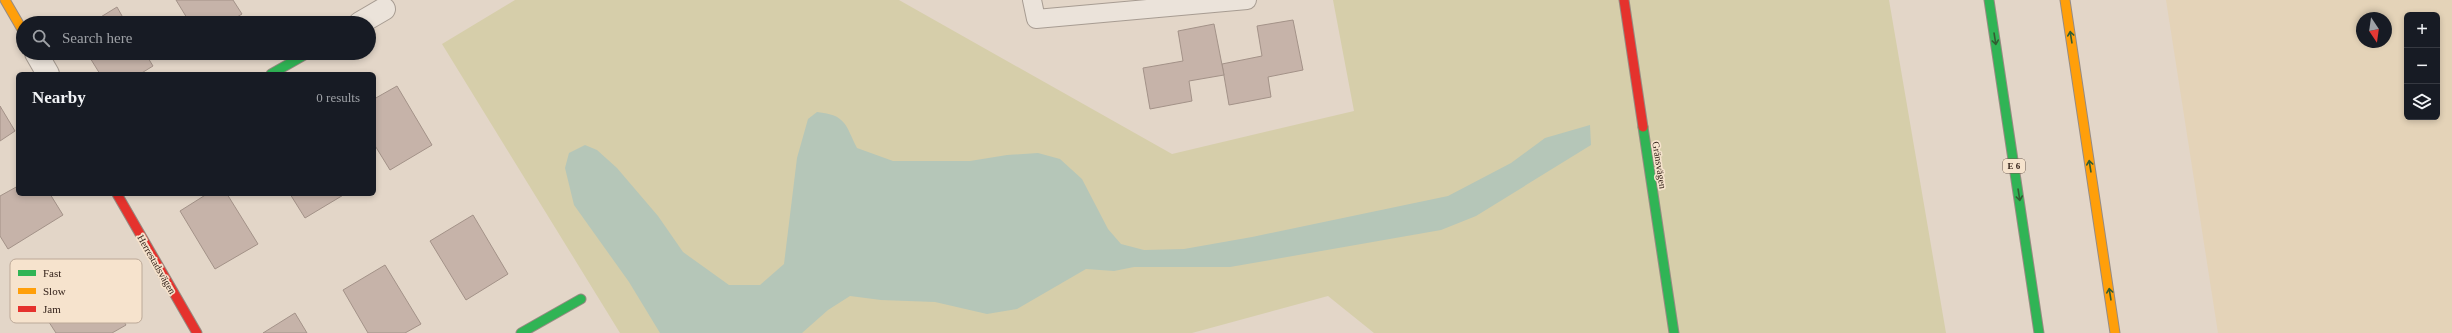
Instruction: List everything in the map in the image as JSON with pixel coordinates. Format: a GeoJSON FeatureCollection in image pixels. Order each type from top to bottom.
{"type":"FeatureCollection","features":[{"type":"Feature","properties":{"kind":"main road"},"geometry":{"type":"LineString","coordinates":[[5,0],[16,19]]}},
{"type":"Feature","properties":{"kind":"main road","name":"Gränsvägen"},"geometry":{"type":"LineString","coordinates":[[1624,0],[1674,333]]}},
{"type":"Feature","properties":{"kind":"main road","name":"E 6"},"geometry":{"type":"LineString","coordinates":[[1989,0],[2039,333]]}},
{"type":"Feature","properties":{"kind":"main road"},"geometry":{"type":"LineString","coordinates":[[2065,0],[2115,333]]}},
{"type":"Feature","properties":{"kind":"main road"},"geometry":{"type":"LineString","coordinates":[[275,72],[296,60]]}},
{"type":"Feature","properties":{"kind":"main road","name":"Herrestadsvägen"},"geometry":{"type":"LineString","coordinates":[[118,196],[197,333]]}},
{"type":"Feature","properties":{"kind":"main road"},"geometry":{"type":"LineString","coordinates":[[521,333],[581,298]]}},
{"type":"Feature","properties":{"kind":"street"},"geometry":{"type":"LineString","coordinates":[[372,16],[384,9]]}},
{"type":"Feature","properties":{"kind":"street"},"geometry":{"type":"LineString","coordinates":[[40,60],[47,72]]}},
{"type":"Feature","properties":{"kind":"lane"},"geometry":{"type":"LineString","coordinates":[[1032,0],[1036,19],[1247,0]]}},
{"type":"Feature","properties":{"kind":"shaded area"},"geometry":{"type":"Polygon","coordinates":[[[515,0],[899,0],[1172,154],[1354,111],[1333,0],[1889,0],[1946,333],[1374,333],[1328,296],[1192,333],[620,333],[442,44],[515,0]]]}},
{"type":"Feature","properties":{"kind":"shaded area"},"geometry":{"type":"Polygon","coordinates":[[[2166,0],[2452,0],[2452,333],[2218,333],[2166,0]]]}},
{"type":"Feature","properties":{"kind":"shaded area"},"geometry":{"type":"Polygon","coordinates":[[[817,112],[827,113],[839,118],[847,127],[857,148],[893,161],[970,161],[1007,155],[1038,153],[1060,159],[1082,179],[1108,229],[1121,244],[1144,250],[1184,249],[1252,237],[1448,196],[1511,163],[1545,138],[1590,125],[1591,145],[1476,216],[1441,230],[1230,267],[1134,267],[1114,271],[1086,269],[1017,309],[987,314],[935,302],[881,300],[850,296],[828,310],[802,333],[660,333],[629,282],[574,205],[565,168],[569,153],[585,145],[597,150],[617,168],[658,216],[683,252],[729,285],[760,285],[784,264],[797,158],[808,119],[817,112]]]}},
{"type":"Feature","properties":{"kind":"building"},"geometry":{"type":"Polygon","coordinates":[[[176,0],[233,0],[242,14],[239,16],[186,16],[176,0]]]}},
{"type":"Feature","properties":{"kind":"building"},"geometry":{"type":"Polygon","coordinates":[[[117,7],[122,16],[102,16],[117,7]]]}},
{"type":"Feature","properties":{"kind":"building"},"geometry":{"type":"Polygon","coordinates":[[[1293,20],[1303,70],[1268,77],[1271,97],[1229,105],[1222,64],[1262,56],[1257,26],[1293,20]]]}},
{"type":"Feature","properties":{"kind":"building"},"geometry":{"type":"Polygon","coordinates":[[[1214,24],[1224,75],[1189,81],[1192,101],[1150,109],[1143,68],[1183,61],[1178,31],[1214,24]]]}},
{"type":"Feature","properties":{"kind":"building"},"geometry":{"type":"Polygon","coordinates":[[[91,60],[149,60],[153,66],[143,72],[99,72],[91,60]]]}},
{"type":"Feature","properties":{"kind":"building"},"geometry":{"type":"Polygon","coordinates":[[[397,86],[432,145],[390,170],[376,147],[376,98],[397,86]]]}},
{"type":"Feature","properties":{"kind":"building"},"geometry":{"type":"Polygon","coordinates":[[[0,106],[15,131],[0,141],[0,106]]]}},
{"type":"Feature","properties":{"kind":"building"},"geometry":{"type":"Polygon","coordinates":[[[16,187],[16,196],[51,196],[63,215],[8,249],[0,236],[0,196],[16,187]]]}},
{"type":"Feature","properties":{"kind":"building"},"geometry":{"type":"Polygon","coordinates":[[[204,196],[228,196],[258,244],[215,269],[180,211],[204,196]]]}},
{"type":"Feature","properties":{"kind":"building"},"geometry":{"type":"Polygon","coordinates":[[[291,196],[342,196],[305,218],[291,196]]]}},
{"type":"Feature","properties":{"kind":"building"},"geometry":{"type":"Polygon","coordinates":[[[473,215],[508,274],[466,300],[430,241],[473,215]]]}},
{"type":"Feature","properties":{"kind":"building"},"geometry":{"type":"Polygon","coordinates":[[[385,265],[421,324],[405,333],[368,333],[343,290],[385,265]]]}},
{"type":"Feature","properties":{"kind":"building"},"geometry":{"type":"Polygon","coordinates":[[[295,313],[307,333],[263,333],[295,313]]]}},
{"type":"Feature","properties":{"kind":"building"},"geometry":{"type":"Polygon","coordinates":[[[50,323],[125,323],[126,325],[112,333],[56,333],[50,323]]]}},
{"type":"Feature","properties":{"kind":"traffic: fast"},"geometry":{"type":"LineString","coordinates":[[1989,0],[2039,333]]}},
{"type":"Feature","properties":{"kind":"traffic: fast"},"geometry":{"type":"LineString","coordinates":[[275,72],[296,60]]}},
{"type":"Feature","properties":{"kind":"traffic: fast"},"geometry":{"type":"LineString","coordinates":[[1643,127],[1674,333]]}},
{"type":"Feature","properties":{"kind":"traffic: fast"},"geometry":{"type":"LineString","coordinates":[[521,333],[581,299]]}},
{"type":"Feature","properties":{"kind":"traffic: slow"},"geometry":{"type":"LineString","coordinates":[[5,0],[16,19]]}},
{"type":"Feature","properties":{"kind":"traffic: slow"},"geometry":{"type":"LineString","coordinates":[[2065,0],[2115,333]]}},
{"type":"Feature","properties":{"kind":"traffic: jam"},"geometry":{"type":"LineString","coordinates":[[1624,0],[1643,127]]}},
{"type":"Feature","properties":{"kind":"traffic: jam"},"geometry":{"type":"LineString","coordinates":[[118,196],[197,333]]}}]}
